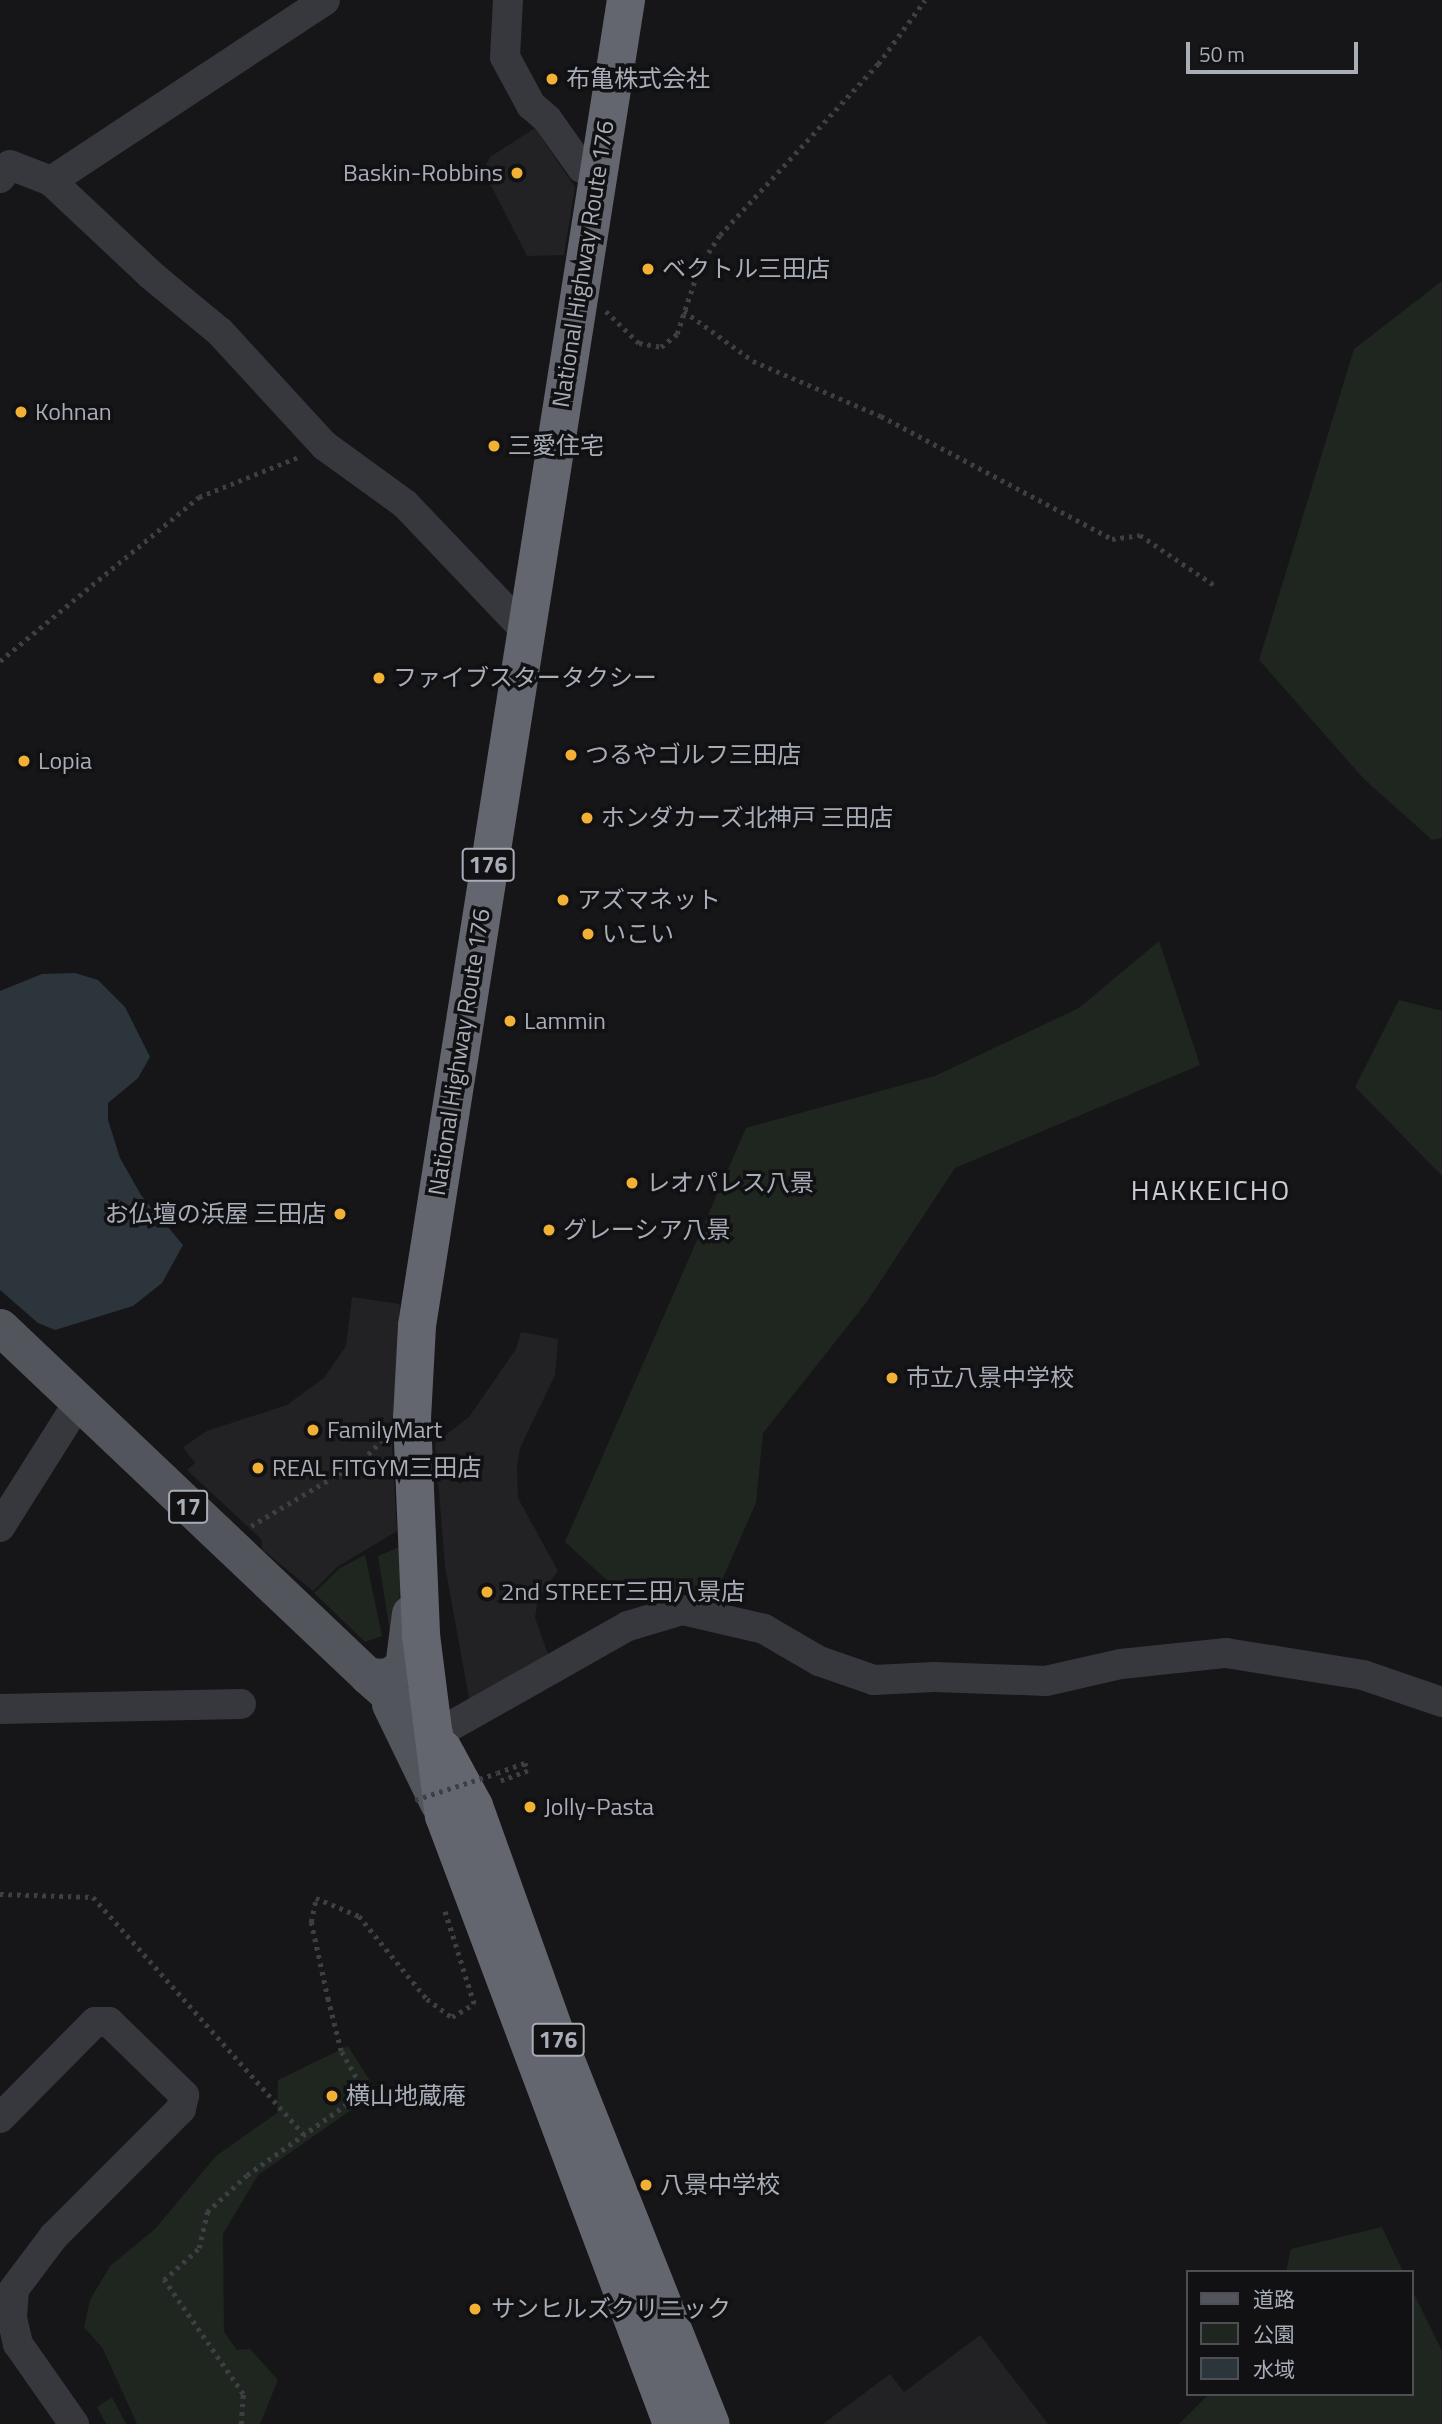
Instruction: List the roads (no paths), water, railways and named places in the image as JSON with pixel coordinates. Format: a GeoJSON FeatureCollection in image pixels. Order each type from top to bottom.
{"type":"FeatureCollection","features":[{"type":"Feature","properties":{"kind":"highway","name":"National Highway Route 176"},"geometry":{"type":"LineString","coordinates":[[626,0],[524,629],[417,1326],[412,1418],[421,1635],[435,1735],[429,1808],[672,2424]]}},
{"type":"Feature","properties":{"kind":"highway","name":"National Highway Route 176"},"geometry":{"type":"LineString","coordinates":[[435,1735],[474,1806],[559,2043],[712,2424]]}},
{"type":"Feature","properties":{"kind":"main road","name":"17"},"geometry":{"type":"LineString","coordinates":[[0,1327],[78,1404],[373,1681],[435,1735]]}},
{"type":"Feature","properties":{"kind":"main road"},"geometry":{"type":"LineString","coordinates":[[373,1681],[387,1677],[403,1667],[408,1657],[417,1544]]}},
{"type":"Feature","properties":{"kind":"main road","name":"17"},"geometry":{"type":"LineString","coordinates":[[373,1681],[429,1808]]}},
{"type":"Feature","properties":{"kind":"street"},"geometry":{"type":"LineString","coordinates":[[51,181],[325,0]]}},
{"type":"Feature","properties":{"kind":"street"},"geometry":{"type":"LineString","coordinates":[[508,0],[506,57],[531,106],[547,119],[582,168],[598,175]]}},
{"type":"Feature","properties":{"kind":"street"},"geometry":{"type":"LineString","coordinates":[[0,178],[10,165],[51,181],[151,275],[220,332],[325,446],[405,504],[524,629]]}},
{"type":"Feature","properties":{"kind":"street"},"geometry":{"type":"LineString","coordinates":[[0,1527],[78,1404]]}},
{"type":"Feature","properties":{"kind":"street"},"geometry":{"type":"LineString","coordinates":[[435,1735],[628,1626],[682,1610],[764,1629],[819,1661],[874,1680],[934,1676],[1046,1681],[1121,1664],[1226,1653],[1363,1675],[1442,1703]]}},
{"type":"Feature","properties":{"kind":"street"},"geometry":{"type":"LineString","coordinates":[[0,1709],[241,1704]]}},
{"type":"Feature","properties":{"kind":"street"},"geometry":{"type":"LineString","coordinates":[[0,2118],[95,2022],[109,2022],[184,2095],[181,2109],[54,2236],[14,2289],[12,2318],[18,2344],[74,2424]]}},
{"type":"Feature","properties":{"kind":"water"},"geometry":{"type":"Polygon","coordinates":[[[75,973],[98,980],[125,1007],[150,1057],[138,1078],[108,1103],[108,1120],[120,1158],[141,1195],[183,1245],[162,1283],[133,1306],[55,1330],[38,1323],[0,1290],[0,991],[42,974],[75,973]]]}},
{"type":"Feature","properties":{"kind":"place","name":"布亀株式会社"},"geometry":{"type":"Point","coordinates":[552,79]}},
{"type":"Feature","properties":{"kind":"place","name":"Baskin-Robbins"},"geometry":{"type":"Point","coordinates":[517,173]}},
{"type":"Feature","properties":{"kind":"place","name":"ベクトル三田店"},"geometry":{"type":"Point","coordinates":[648,269]}},
{"type":"Feature","properties":{"kind":"place","name":"Kohnan"},"geometry":{"type":"Point","coordinates":[21,412]}},
{"type":"Feature","properties":{"kind":"place","name":"三愛住宅"},"geometry":{"type":"Point","coordinates":[494,446]}},
{"type":"Feature","properties":{"kind":"place","name":"ファイブスタータクシー"},"geometry":{"type":"Point","coordinates":[379,678]}},
{"type":"Feature","properties":{"kind":"place","name":"つるやゴルフ三田店"},"geometry":{"type":"Point","coordinates":[571,755]}},
{"type":"Feature","properties":{"kind":"place","name":"Lopia"},"geometry":{"type":"Point","coordinates":[24,761]}},
{"type":"Feature","properties":{"kind":"place","name":"ホンダカーズ北神戸 三田店"},"geometry":{"type":"Point","coordinates":[587,818]}},
{"type":"Feature","properties":{"kind":"place","name":"アズマネット"},"geometry":{"type":"Point","coordinates":[563,900]}},
{"type":"Feature","properties":{"kind":"place","name":"いこい"},"geometry":{"type":"Point","coordinates":[588,934]}},
{"type":"Feature","properties":{"kind":"place","name":"Lammin"},"geometry":{"type":"Point","coordinates":[510,1021]}},
{"type":"Feature","properties":{"kind":"place","name":"レオパレス八景"},"geometry":{"type":"Point","coordinates":[632,1183]}},
{"type":"Feature","properties":{"kind":"place","name":"お仏壇の浜屋 三田店"},"geometry":{"type":"Point","coordinates":[340,1214]}},
{"type":"Feature","properties":{"kind":"place","name":"グレーシア八景"},"geometry":{"type":"Point","coordinates":[549,1230]}},
{"type":"Feature","properties":{"kind":"place","name":"市立八景中学校"},"geometry":{"type":"Point","coordinates":[892,1378]}},
{"type":"Feature","properties":{"kind":"place","name":"FamilyMart"},"geometry":{"type":"Point","coordinates":[313,1430]}},
{"type":"Feature","properties":{"kind":"place","name":"REAL FITGYM三田店"},"geometry":{"type":"Point","coordinates":[258,1468]}},
{"type":"Feature","properties":{"kind":"place","name":"2nd STREET三田八景店"},"geometry":{"type":"Point","coordinates":[487,1592]}},
{"type":"Feature","properties":{"kind":"place","name":"Jolly-Pasta"},"geometry":{"type":"Point","coordinates":[530,1807]}},
{"type":"Feature","properties":{"kind":"place","name":"横山地蔵庵"},"geometry":{"type":"Point","coordinates":[332,2096]}},
{"type":"Feature","properties":{"kind":"place","name":"八景中学校"},"geometry":{"type":"Point","coordinates":[646,2185]}},
{"type":"Feature","properties":{"kind":"place","name":"サンヒルズクリニック"},"geometry":{"type":"Point","coordinates":[475,2309]}},
{"type":"Feature","properties":{"kind":"district","name":"HAKKEICHO"},"geometry":{"type":"Point","coordinates":[1211,1190]}}]}
